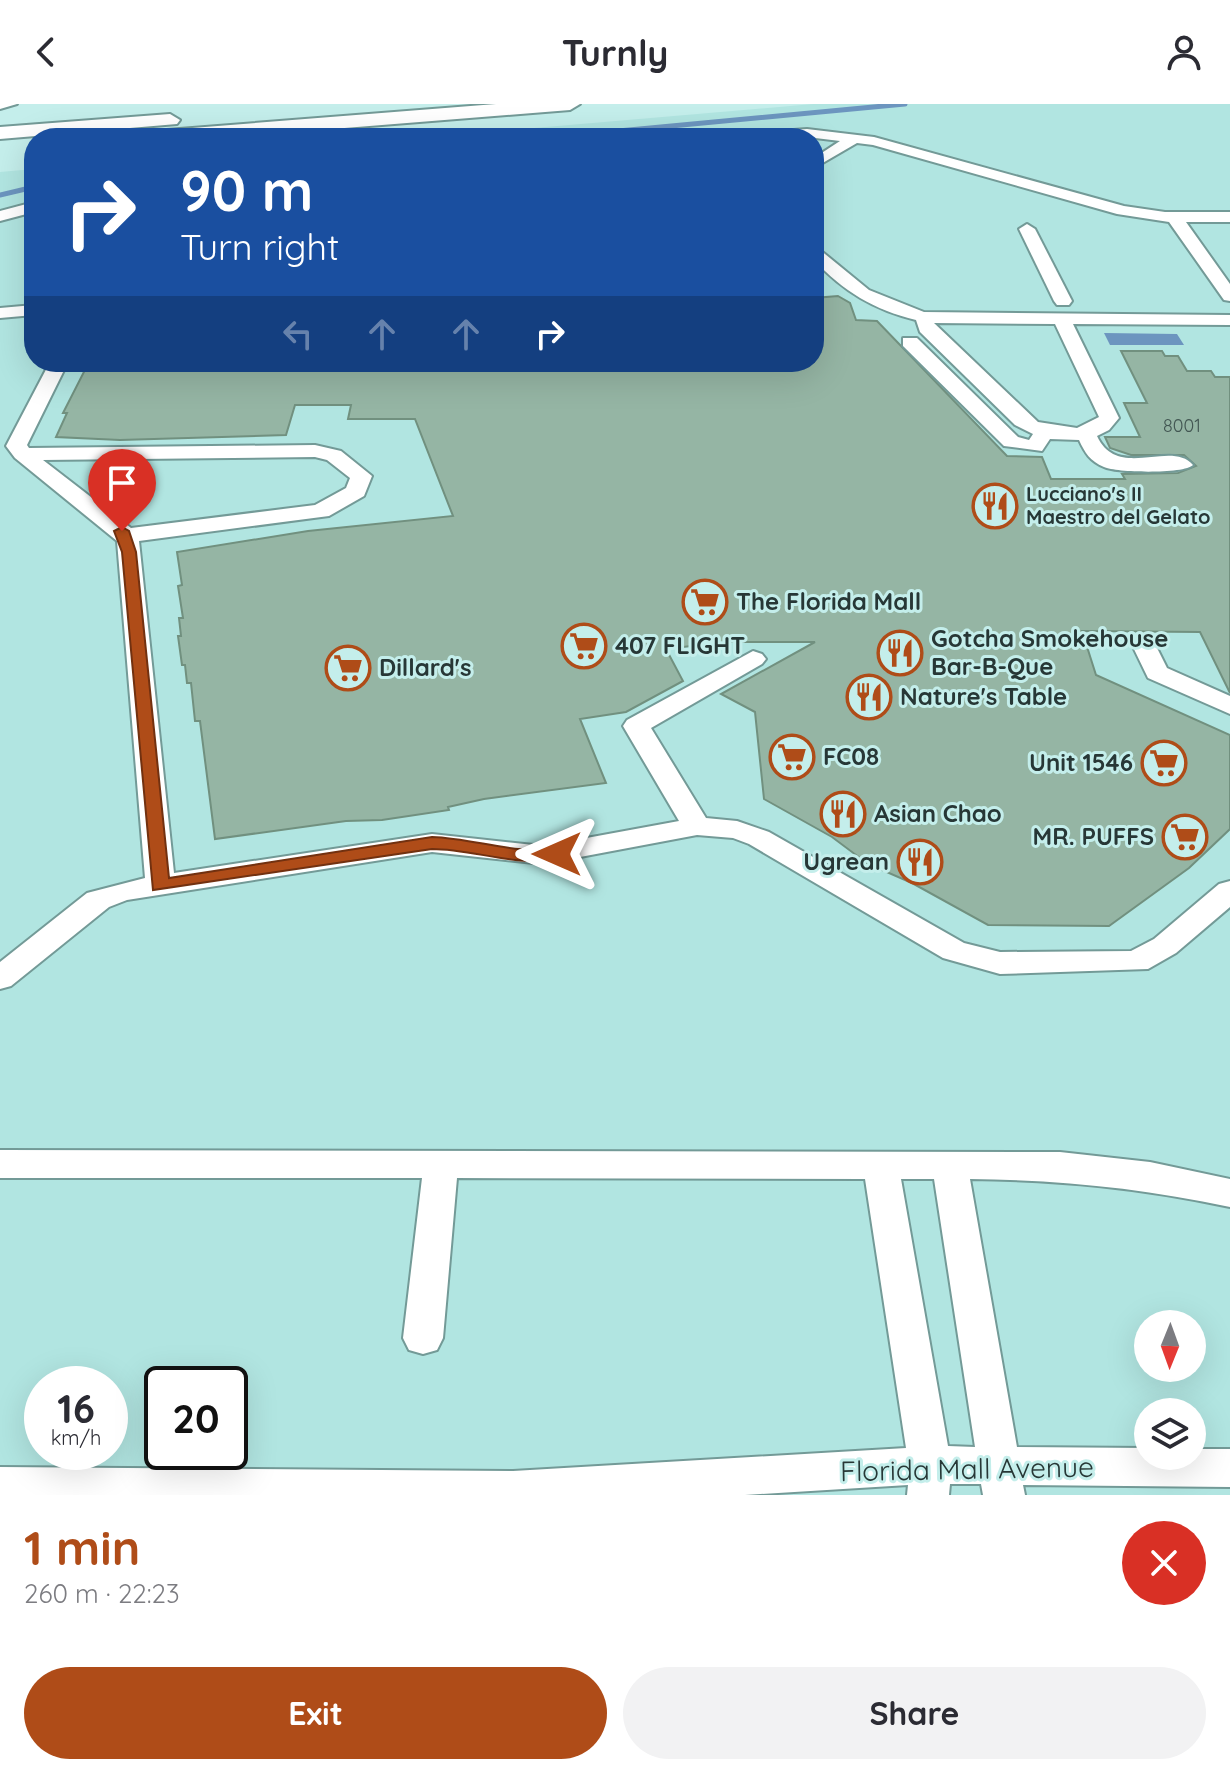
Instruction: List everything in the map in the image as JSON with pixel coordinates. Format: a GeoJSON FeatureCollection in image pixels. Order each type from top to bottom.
{"type":"FeatureCollection","features":[{"type":"Feature","properties":{"kind":"highway"},"geometry":{"type":"LineString","coordinates":[[64,128],[374,104]]}},
{"type":"Feature","properties":{"kind":"highway"},"geometry":{"type":"LineString","coordinates":[[267,128],[570,104]]}},
{"type":"Feature","properties":{"kind":"highway"},"geometry":{"type":"LineString","coordinates":[[0,133],[24,131]]}},
{"type":"Feature","properties":{"kind":"highway"},"geometry":{"type":"LineString","coordinates":[[0,149],[24,148]]}},
{"type":"Feature","properties":{"kind":"street"},"geometry":{"type":"LineString","coordinates":[[0,105],[10,104]]}},
{"type":"Feature","properties":{"kind":"street"},"geometry":{"type":"LineString","coordinates":[[824,135],[891,144],[1109,208],[1174,217],[1230,217]]}},
{"type":"Feature","properties":{"kind":"street"},"geometry":{"type":"LineString","coordinates":[[824,158],[855,138]]}},
{"type":"Feature","properties":{"kind":"street"},"geometry":{"type":"LineString","coordinates":[[0,216],[24,210]]}},
{"type":"Feature","properties":{"kind":"street"},"geometry":{"type":"LineString","coordinates":[[1174,217],[1230,296]]}},
{"type":"Feature","properties":{"kind":"street"},"geometry":{"type":"LineString","coordinates":[[924,317],[923,325],[1027,426],[1043,434],[1085,431],[1105,425],[1108,414],[1027,229]]}},
{"type":"Feature","properties":{"kind":"street"},"geometry":{"type":"LineString","coordinates":[[1016,246],[1043,301]]}},
{"type":"Feature","properties":{"kind":"street"},"geometry":{"type":"LineString","coordinates":[[824,260],[855,291],[891,308],[924,317],[1063,310],[1230,320]]}},
{"type":"Feature","properties":{"kind":"street"},"geometry":{"type":"LineString","coordinates":[[0,313],[24,311]]}},
{"type":"Feature","properties":{"kind":"street"},"geometry":{"type":"LineString","coordinates":[[910,342],[1016,445],[1035,447],[1043,434]]}},
{"type":"Feature","properties":{"kind":"street"},"geometry":{"type":"LineString","coordinates":[[931,362],[957,359]]}},
{"type":"Feature","properties":{"kind":"street"},"geometry":{"type":"LineString","coordinates":[[54,372],[17,441],[22,454],[125,536],[160,885]]}},
{"type":"Feature","properties":{"kind":"street"},"geometry":{"type":"LineString","coordinates":[[976,407],[1004,404]]}},
{"type":"Feature","properties":{"kind":"street"},"geometry":{"type":"LineString","coordinates":[[1085,431],[1095,453],[1112,463],[1182,465]]}},
{"type":"Feature","properties":{"kind":"street"},"geometry":{"type":"LineString","coordinates":[[22,454],[315,451],[334,455],[361,476],[360,486],[351,495],[321,511],[125,536]]}},
{"type":"Feature","properties":{"kind":"street"},"geometry":{"type":"LineString","coordinates":[[1144,645],[1157,673],[1230,706]]}},
{"type":"Feature","properties":{"kind":"street"},"geometry":{"type":"LineString","coordinates":[[697,826],[636,726],[753,659]]}},
{"type":"Feature","properties":{"kind":"street"},"geometry":{"type":"LineString","coordinates":[[0,978],[98,900],[121,891],[432,843],[465,843],[531,856],[557,854],[697,826],[725,827],[759,838],[954,951],[990,963],[1137,962],[1165,946],[1230,891]]}},
{"type":"Feature","properties":{"kind":"street"},"geometry":{"type":"LineString","coordinates":[[0,1164],[1105,1169],[1230,1193]]}},
{"type":"Feature","properties":{"kind":"street"},"geometry":{"type":"LineString","coordinates":[[423,1338],[441,1164]]}},
{"type":"Feature","properties":{"kind":"street"},"geometry":{"type":"LineString","coordinates":[[881,1166],[929,1480]]}},
{"type":"Feature","properties":{"kind":"street"},"geometry":{"type":"LineString","coordinates":[[950,1166],[1003,1481]]}},
{"type":"Feature","properties":{"kind":"street","name":"Florida Mall Avenue"},"geometry":{"type":"LineString","coordinates":[[0,1486],[207,1491],[513,1490],[1003,1481],[1230,1468]]}},
{"type":"Feature","properties":{"kind":"street","name":"Florida Mall Avenue"},"geometry":{"type":"LineString","coordinates":[[513,1490],[561,1495]]}},
{"type":"Feature","properties":{"kind":"shaded area","name":"The Florida Mall"},"geometry":{"type":"Polygon","coordinates":[[[813,104],[1230,104],[1230,1495],[0,1495],[0,172],[24,170],[24,372],[824,372],[824,128],[535,128],[813,104]]]}},
{"type":"Feature","properties":{"kind":"shaded area"},"geometry":{"type":"Polygon","coordinates":[[[1104,333],[1177,334],[1184,345],[1110,345],[1104,333]]]}},
{"type":"Feature","properties":{"kind":"building","name":"The Florida Mall"},"geometry":{"type":"Polygon","coordinates":[[[838,296],[850,303],[856,320],[877,321],[1007,456],[1042,457],[1051,479],[1125,479],[1122,474],[1178,473],[1196,466],[1184,455],[1131,455],[1110,448],[1105,437],[1140,437],[1124,403],[1147,403],[1121,351],[1162,351],[1165,356],[1178,356],[1187,371],[1211,371],[1215,377],[1230,377],[1230,693],[1200,632],[1082,631],[1096,675],[1230,735],[1230,829],[1189,868],[1109,926],[988,925],[912,883],[868,864],[832,837],[764,799],[755,712],[721,694],[815,642],[724,642],[666,649],[683,681],[626,712],[580,719],[606,783],[484,799],[448,807],[449,810],[382,820],[346,821],[215,839],[200,721],[195,721],[191,683],[187,683],[185,665],[182,665],[178,636],[181,636],[179,618],[183,618],[177,552],[308,531],[453,516],[415,419],[348,419],[351,405],[295,405],[286,435],[120,440],[56,437],[67,413],[63,413],[84,372],[824,372],[824,297],[838,296]]]}},
{"type":"Feature","properties":{"kind":"waterway"},"geometry":{"type":"LineString","coordinates":[[650,128],[905,104]]}},
{"type":"Feature","properties":{"kind":"waterway"},"geometry":{"type":"LineString","coordinates":[[0,195],[24,189]]}},
{"type":"Feature","properties":{"kind":"place","name":"Lucciano's II Maestro del Gelato"},"geometry":{"type":"Point","coordinates":[995,506]}},
{"type":"Feature","properties":{"kind":"place","name":"The Florida Mall"},"geometry":{"type":"Point","coordinates":[705,602]}},
{"type":"Feature","properties":{"kind":"place","name":"407 FLIGHT"},"geometry":{"type":"Point","coordinates":[584,646]}},
{"type":"Feature","properties":{"kind":"place","name":"Gotcha Smokehouse Bar-B-Que"},"geometry":{"type":"Point","coordinates":[900,653]}},
{"type":"Feature","properties":{"kind":"place","name":"Dillard's"},"geometry":{"type":"Point","coordinates":[348,668]}},
{"type":"Feature","properties":{"kind":"place","name":"Nature's Table"},"geometry":{"type":"Point","coordinates":[869,697]}},
{"type":"Feature","properties":{"kind":"place","name":"FC08"},"geometry":{"type":"Point","coordinates":[792,757]}},
{"type":"Feature","properties":{"kind":"place","name":"Unit 1546"},"geometry":{"type":"Point","coordinates":[1164,763]}},
{"type":"Feature","properties":{"kind":"place","name":"Asian Chao"},"geometry":{"type":"Point","coordinates":[843,814]}},
{"type":"Feature","properties":{"kind":"place","name":"MR. PUFFS"},"geometry":{"type":"Point","coordinates":[1185,837]}},
{"type":"Feature","properties":{"kind":"place","name":"Ugrean"},"geometry":{"type":"Point","coordinates":[920,862]}},
{"type":"Feature","properties":{"kind":"route"},"geometry":{"type":"LineString","coordinates":[[122,531],[128,541],[160,885],[432,843],[465,843],[531,856],[557,854]]}}]}
